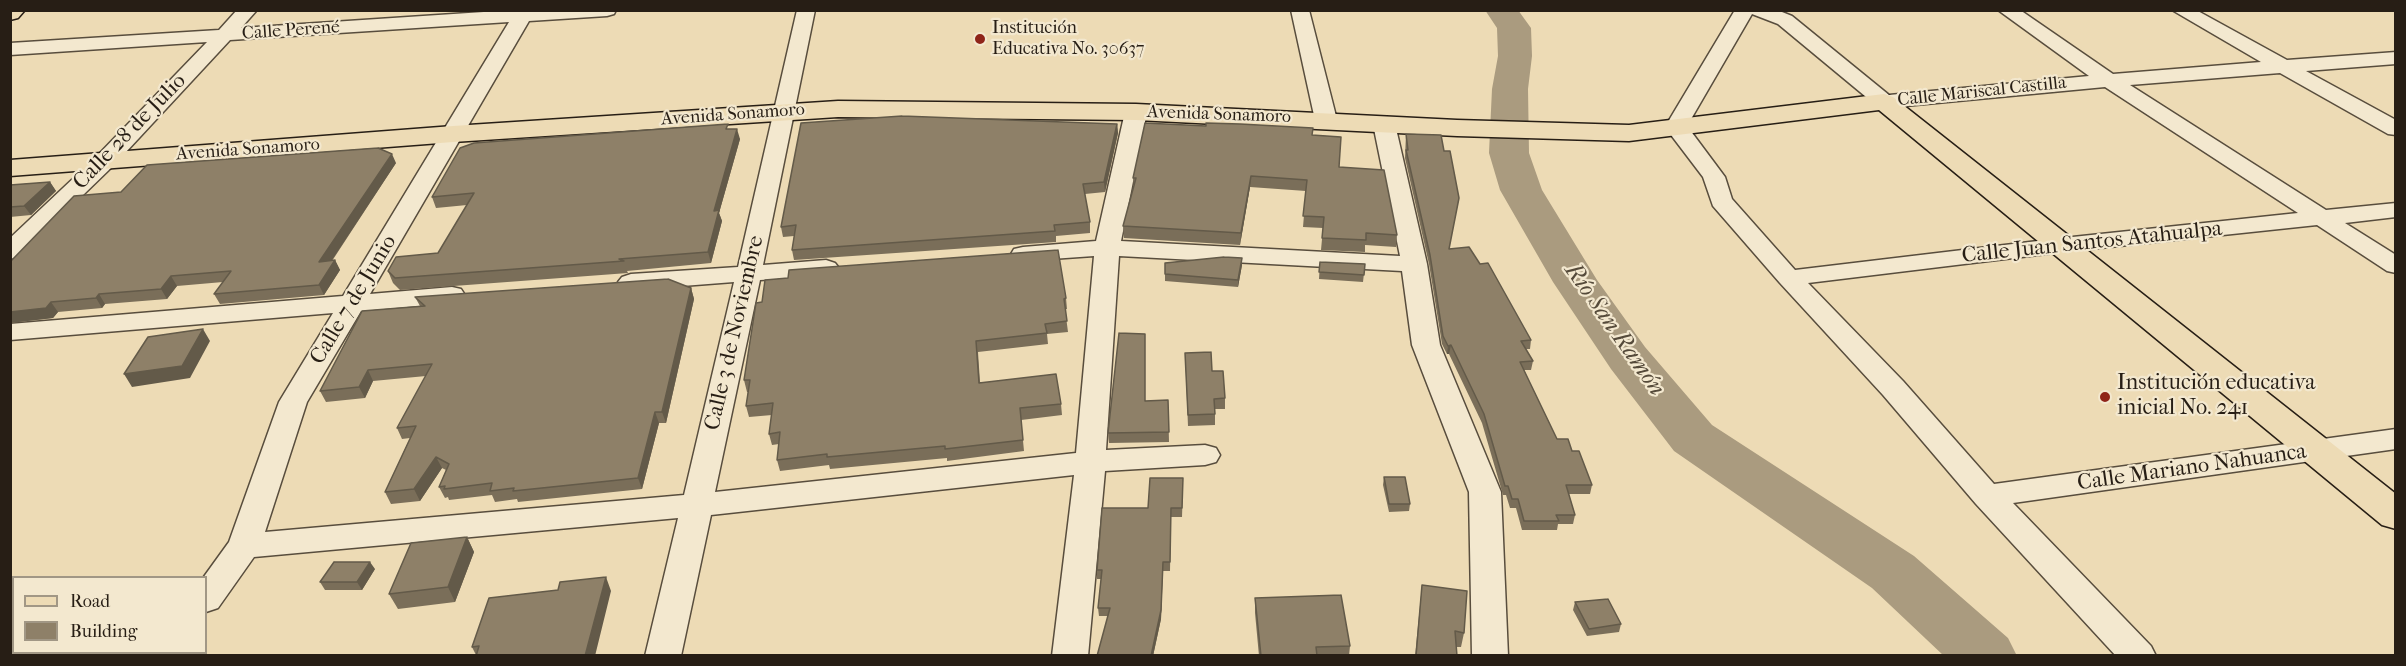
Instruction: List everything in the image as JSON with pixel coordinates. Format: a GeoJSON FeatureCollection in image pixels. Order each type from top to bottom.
{"type":"FeatureCollection","features":[{"type":"Feature","properties":{"kind":"main road","name":"Calle Mariscal Castilla"},"geometry":{"type":"LineString","coordinates":[[1457,128],[1629,133],[1884,102]]}},
{"type":"Feature","properties":{"kind":"main road"},"geometry":{"type":"LineString","coordinates":[[1884,102],[2396,515]]}},
{"type":"Feature","properties":{"kind":"main road","name":"Avenida Sonamoro"},"geometry":{"type":"LineString","coordinates":[[10,168],[453,134],[838,109],[1136,112],[1457,128]]}},
{"type":"Feature","properties":{"kind":"street","name":"Calle 28 de Julio"},"geometry":{"type":"LineString","coordinates":[[10,252],[105,161],[248,10]]}},
{"type":"Feature","properties":{"kind":"street","name":"Calle Perené"},"geometry":{"type":"LineString","coordinates":[[10,49],[525,13],[607,10]]}},
{"type":"Feature","properties":{"kind":"street","name":"Calle 3 de Noviembre"},"geometry":{"type":"LineString","coordinates":[[663,656],[806,10]]}},
{"type":"Feature","properties":{"kind":"street"},"geometry":{"type":"LineString","coordinates":[[1300,10],[1326,120]]}},
{"type":"Feature","properties":{"kind":"street"},"geometry":{"type":"LineString","coordinates":[[1745,10],[1676,127],[1714,177],[1721,201],[1789,278],[1893,388],[1987,496],[2138,656]]}},
{"type":"Feature","properties":{"kind":"street"},"geometry":{"type":"LineString","coordinates":[[1759,10],[1785,20],[1884,102]]}},
{"type":"Feature","properties":{"kind":"street"},"geometry":{"type":"LineString","coordinates":[[2007,10],[2110,81],[2396,266]]}},
{"type":"Feature","properties":{"kind":"street"},"geometry":{"type":"LineString","coordinates":[[2181,10],[2396,129]]}},
{"type":"Feature","properties":{"kind":"street","name":"Calle 7 de Junio"},"geometry":{"type":"LineString","coordinates":[[207,598],[244,546],[293,402],[525,13]]}},
{"type":"Feature","properties":{"kind":"street","name":"Calle Mariscal Castilla"},"geometry":{"type":"LineString","coordinates":[[1884,102],[2280,66],[2396,58]]}},
{"type":"Feature","properties":{"kind":"street"},"geometry":{"type":"LineString","coordinates":[[1070,656],[1090,464],[1107,248],[1136,112]]}},
{"type":"Feature","properties":{"kind":"street"},"geometry":{"type":"LineString","coordinates":[[1384,124],[1414,264],[1426,345],[1485,492],[1490,656]]}},
{"type":"Feature","properties":{"kind":"street","name":"Calle Juan Santos Atahualpa"},"geometry":{"type":"LineString","coordinates":[[1789,278],[2063,245],[2396,210]]}},
{"type":"Feature","properties":{"kind":"street"},"geometry":{"type":"LineString","coordinates":[[999,256],[1107,248],[1414,264]]}},
{"type":"Feature","properties":{"kind":"street"},"geometry":{"type":"LineString","coordinates":[[609,284],[844,267]]}},
{"type":"Feature","properties":{"kind":"street"},"geometry":{"type":"LineString","coordinates":[[10,332],[480,293]]}},
{"type":"Feature","properties":{"kind":"street","name":"Calle Mariano Nahuanca"},"geometry":{"type":"LineString","coordinates":[[1987,496],[2396,439]]}},
{"type":"Feature","properties":{"kind":"street"},"geometry":{"type":"LineString","coordinates":[[244,546],[696,505],[1130,458],[1205,455]]}},
{"type":"Feature","properties":{"kind":"building"},"geometry":{"type":"Polygon","coordinates":[[[902,116],[1117,124],[1104,182],[1083,184],[1090,222],[1054,225],[1055,231],[792,250],[796,225],[781,227],[801,123],[902,116]]]}},
{"type":"Feature","properties":{"kind":"building"},"geometry":{"type":"Polygon","coordinates":[[[1145,123],[1206,126],[1206,123],[1240,124],[1313,128],[1312,135],[1341,137],[1339,167],[1384,170],[1397,235],[1366,233],[1366,240],[1322,238],[1324,217],[1303,216],[1307,180],[1251,176],[1241,233],[1123,226],[1136,178],[1133,178],[1145,123]]]}},
{"type":"Feature","properties":{"kind":"building"},"geometry":{"type":"Polygon","coordinates":[[[728,124],[726,129],[737,129],[714,211],[719,210],[708,252],[619,259],[624,261],[395,278],[388,271],[396,257],[438,253],[474,193],[432,197],[460,148],[474,143],[728,124]]]}},
{"type":"Feature","properties":{"kind":"building"},"geometry":{"type":"Polygon","coordinates":[[[1406,134],[1441,135],[1444,151],[1450,151],[1459,198],[1449,249],[1469,247],[1480,264],[1488,263],[1531,340],[1521,341],[1533,361],[1520,362],[1557,439],[1568,439],[1572,451],[1579,451],[1592,485],[1566,485],[1575,515],[1556,515],[1559,521],[1524,521],[1518,499],[1512,499],[1508,486],[1505,486],[1484,414],[1451,345],[1448,346],[1443,336],[1430,255],[1406,150],[1408,150],[1406,134]]]}},
{"type":"Feature","properties":{"kind":"building"},"geometry":{"type":"Polygon","coordinates":[[[378,148],[392,154],[319,262],[335,260],[319,285],[214,294],[231,271],[171,276],[161,289],[99,294],[96,298],[51,302],[46,308],[10,312],[10,262],[74,196],[121,192],[147,165],[378,148]]]}},
{"type":"Feature","properties":{"kind":"building"},"geometry":{"type":"Polygon","coordinates":[[[50,182],[24,206],[10,207],[10,185],[50,182]]]}},
{"type":"Feature","properties":{"kind":"building"},"geometry":{"type":"Polygon","coordinates":[[[1058,250],[1066,298],[1064,299],[1067,321],[1045,324],[1047,333],[976,341],[979,383],[1056,374],[1061,404],[1020,408],[1023,440],[945,449],[945,446],[827,457],[827,454],[777,460],[780,432],[769,434],[773,403],[746,406],[750,380],[744,380],[756,303],[762,302],[765,280],[788,278],[789,270],[1058,250]]]}},
{"type":"Feature","properties":{"kind":"building"},"geometry":{"type":"Polygon","coordinates":[[[1224,257],[1242,258],[1238,280],[1165,274],[1165,263],[1224,257]]]}},
{"type":"Feature","properties":{"kind":"building"},"geometry":{"type":"Polygon","coordinates":[[[1320,262],[1365,264],[1364,275],[1319,272],[1320,262]]]}},
{"type":"Feature","properties":{"kind":"building"},"geometry":{"type":"Polygon","coordinates":[[[668,279],[691,288],[662,412],[655,412],[638,478],[513,491],[514,488],[490,491],[492,483],[444,489],[445,486],[439,487],[449,464],[436,457],[414,489],[385,492],[416,426],[397,428],[432,364],[368,370],[359,387],[320,391],[362,311],[425,306],[415,297],[668,279]]]}},
{"type":"Feature","properties":{"kind":"building"},"geometry":{"type":"Polygon","coordinates":[[[203,329],[182,366],[124,374],[148,337],[203,329]]]}},
{"type":"Feature","properties":{"kind":"building"},"geometry":{"type":"Polygon","coordinates":[[[1119,333],[1145,334],[1145,401],[1168,400],[1169,432],[1108,433],[1119,333]]]}},
{"type":"Feature","properties":{"kind":"building"},"geometry":{"type":"Polygon","coordinates":[[[1211,352],[1212,371],[1223,371],[1225,398],[1214,399],[1215,414],[1188,415],[1185,353],[1211,352]]]}},
{"type":"Feature","properties":{"kind":"building"},"geometry":{"type":"Polygon","coordinates":[[[1384,477],[1405,477],[1410,504],[1389,504],[1384,477]]]}},
{"type":"Feature","properties":{"kind":"building"},"geometry":{"type":"Polygon","coordinates":[[[1150,478],[1183,478],[1182,508],[1171,508],[1170,562],[1163,562],[1161,610],[1151,656],[1097,656],[1110,608],[1098,608],[1102,570],[1097,570],[1102,508],[1148,508],[1150,478]]]}},
{"type":"Feature","properties":{"kind":"building"},"geometry":{"type":"Polygon","coordinates":[[[467,537],[448,587],[389,594],[411,543],[467,537]]]}},
{"type":"Feature","properties":{"kind":"building"},"geometry":{"type":"Polygon","coordinates":[[[334,562],[370,562],[357,582],[320,582],[334,562]]]}},
{"type":"Feature","properties":{"kind":"building"},"geometry":{"type":"Polygon","coordinates":[[[606,577],[585,656],[476,656],[479,646],[472,647],[489,598],[558,590],[560,582],[606,577]]]}},
{"type":"Feature","properties":{"kind":"building"},"geometry":{"type":"Polygon","coordinates":[[[1422,585],[1467,591],[1464,633],[1455,631],[1457,656],[1416,656],[1422,585]]]}},
{"type":"Feature","properties":{"kind":"building"},"geometry":{"type":"Polygon","coordinates":[[[1341,595],[1350,646],[1316,647],[1317,656],[1261,656],[1255,598],[1341,595]]]}},
{"type":"Feature","properties":{"kind":"building"},"geometry":{"type":"Polygon","coordinates":[[[1608,599],[1621,624],[1589,629],[1575,602],[1608,599]]]}},
{"type":"Feature","properties":{"kind":"waterway","name":"Río San Ramón"},"geometry":{"type":"LineString","coordinates":[[1501,10],[1514,28],[1515,56],[1510,89],[1509,153],[1521,190],[1576,282],[1628,358],[1693,438],[1893,572],[1986,656]]}},
{"type":"Feature","properties":{"kind":"place","name":"Institución Educativa No. 30637"},"geometry":{"type":"Point","coordinates":[980,39]}},
{"type":"Feature","properties":{"kind":"place","name":"Institución educativa inicial No. 241"},"geometry":{"type":"Point","coordinates":[2105,397]}}]}
